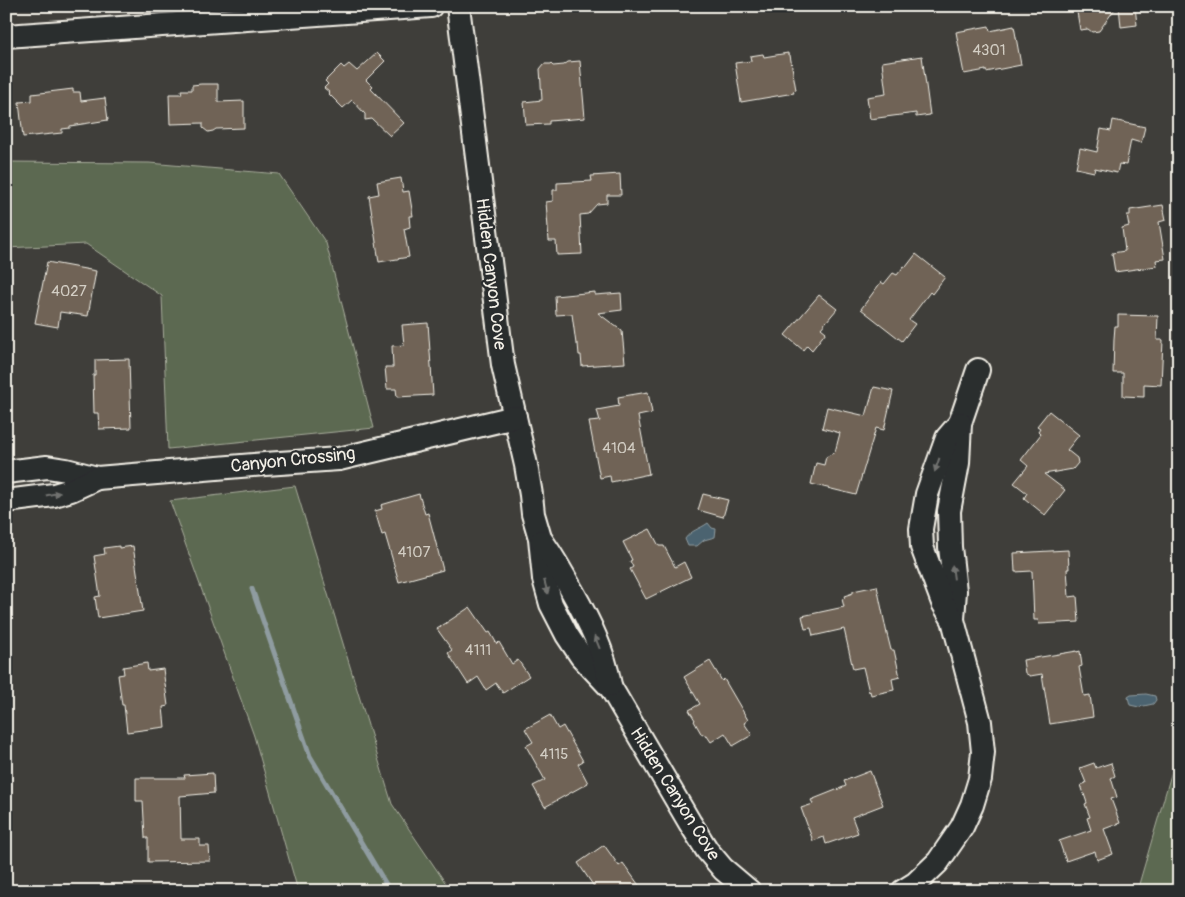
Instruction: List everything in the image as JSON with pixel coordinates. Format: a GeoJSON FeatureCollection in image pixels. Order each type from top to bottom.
{"type":"FeatureCollection","features":[{"type":"Feature","properties":{"kind":"street"},"geometry":{"type":"LineString","coordinates":[[6,36],[430,6]]}},
{"type":"Feature","properties":{"kind":"street","name":"Hidden Canyon Cove"},"geometry":{"type":"LineString","coordinates":[[458,6],[503,365],[526,465],[533,514],[540,538],[553,557],[596,637],[607,668],[611,688],[690,823],[707,850],[723,869],[749,891]]}},
{"type":"Feature","properties":{"kind":"street"},"geometry":{"type":"LineString","coordinates":[[903,891],[916,883],[938,862],[962,828],[980,779],[983,752],[980,722],[953,620],[955,591],[950,547],[949,511],[958,463],[960,423],[978,370]]}},
{"type":"Feature","properties":{"kind":"street","name":"Canyon Crossing"},"geometry":{"type":"LineString","coordinates":[[6,472],[47,467],[97,478],[338,459],[515,417]]}},
{"type":"Feature","properties":{"kind":"street","name":"Canyon Crossing"},"geometry":{"type":"LineString","coordinates":[[6,501],[54,495],[72,490],[97,478]]}},
{"type":"Feature","properties":{"kind":"green space"},"geometry":{"type":"Polygon","coordinates":[[[6,162],[149,163],[279,174],[326,243],[374,428],[168,449],[162,296],[86,244],[6,248],[6,162]]]}},
{"type":"Feature","properties":{"kind":"green space"},"geometry":{"type":"Polygon","coordinates":[[[295,486],[392,804],[451,891],[298,891],[254,736],[170,501],[295,486]]]}},
{"type":"Feature","properties":{"kind":"green space"},"geometry":{"type":"Polygon","coordinates":[[[1179,747],[1179,891],[1137,891],[1179,747]]]}},
{"type":"Feature","properties":{"kind":"water"},"geometry":{"type":"Polygon","coordinates":[[[708,523],[712,528],[716,529],[715,537],[704,540],[697,546],[688,546],[685,539],[687,536],[708,523]]]}},
{"type":"Feature","properties":{"kind":"water"},"geometry":{"type":"Polygon","coordinates":[[[1146,694],[1155,696],[1156,700],[1153,704],[1139,707],[1130,705],[1128,697],[1146,694]]]}},
{"type":"Feature","properties":{"kind":"building"},"geometry":{"type":"Polygon","coordinates":[[[1076,6],[1117,6],[1099,31],[1092,32],[1088,29],[1080,30],[1076,6]]]}},
{"type":"Feature","properties":{"kind":"building"},"geometry":{"type":"Polygon","coordinates":[[[1119,6],[1135,6],[1137,25],[1121,27],[1119,6]]]}},
{"type":"Feature","properties":{"kind":"building"},"geometry":{"type":"Polygon","coordinates":[[[989,26],[990,31],[1014,26],[1021,65],[964,74],[956,32],[989,26]]]}},
{"type":"Feature","properties":{"kind":"building"},"geometry":{"type":"Polygon","coordinates":[[[377,53],[385,61],[366,80],[373,87],[371,89],[404,123],[390,136],[372,119],[365,120],[365,114],[352,100],[343,108],[324,88],[328,84],[325,81],[341,65],[344,68],[349,64],[357,71],[377,53]]]}},
{"type":"Feature","properties":{"kind":"building"},"geometry":{"type":"Polygon","coordinates":[[[788,53],[790,55],[796,90],[793,91],[794,93],[741,102],[735,63],[751,61],[750,56],[763,54],[764,57],[788,53]]]}},
{"type":"Feature","properties":{"kind":"building"},"geometry":{"type":"Polygon","coordinates":[[[922,56],[930,115],[916,117],[916,113],[870,119],[867,97],[886,94],[882,62],[922,56]]]}},
{"type":"Feature","properties":{"kind":"building"},"geometry":{"type":"Polygon","coordinates":[[[580,61],[585,118],[549,121],[549,124],[526,125],[524,102],[542,100],[540,69],[544,64],[551,64],[553,66],[580,61]]]}},
{"type":"Feature","properties":{"kind":"building"},"geometry":{"type":"Polygon","coordinates":[[[218,84],[218,102],[244,101],[244,128],[216,129],[208,132],[203,128],[203,123],[170,124],[169,94],[182,94],[181,90],[192,90],[192,85],[218,84]]]}},
{"type":"Feature","properties":{"kind":"building"},"geometry":{"type":"Polygon","coordinates":[[[73,89],[73,92],[80,92],[81,101],[105,98],[108,120],[70,126],[70,128],[62,129],[62,133],[23,137],[19,102],[32,101],[32,94],[73,89]]]}},
{"type":"Feature","properties":{"kind":"building"},"geometry":{"type":"Polygon","coordinates":[[[1113,120],[1145,127],[1141,143],[1131,140],[1126,165],[1119,164],[1117,173],[1095,168],[1094,172],[1076,168],[1080,148],[1097,152],[1101,129],[1111,131],[1113,120]]]}},
{"type":"Feature","properties":{"kind":"building"},"geometry":{"type":"Polygon","coordinates":[[[620,174],[621,195],[607,195],[607,203],[597,204],[588,214],[580,215],[582,254],[557,255],[556,241],[549,241],[546,202],[553,201],[553,190],[557,190],[557,183],[592,181],[591,176],[620,174]]]}},
{"type":"Feature","properties":{"kind":"building"},"geometry":{"type":"Polygon","coordinates":[[[401,178],[403,192],[409,191],[413,216],[409,216],[410,227],[404,229],[409,257],[379,262],[369,196],[379,194],[377,182],[401,178]]]}},
{"type":"Feature","properties":{"kind":"building"},"geometry":{"type":"Polygon","coordinates":[[[1163,205],[1166,220],[1159,222],[1165,259],[1156,260],[1157,266],[1115,272],[1112,253],[1125,251],[1122,228],[1129,226],[1127,215],[1130,215],[1130,210],[1163,205]]]}},
{"type":"Feature","properties":{"kind":"building"},"geometry":{"type":"Polygon","coordinates":[[[916,254],[945,277],[932,294],[930,292],[909,320],[915,324],[902,341],[861,309],[881,282],[884,284],[893,273],[897,275],[916,254]]]}},
{"type":"Feature","properties":{"kind":"building"},"geometry":{"type":"Polygon","coordinates":[[[47,262],[96,271],[88,316],[60,312],[58,327],[35,323],[47,262]]]}},
{"type":"Feature","properties":{"kind":"building"},"geometry":{"type":"Polygon","coordinates":[[[595,292],[595,295],[621,293],[622,310],[598,313],[622,331],[625,363],[582,366],[578,344],[576,344],[572,314],[556,315],[555,296],[595,292]]]}},
{"type":"Feature","properties":{"kind":"building"},"geometry":{"type":"Polygon","coordinates":[[[819,295],[837,309],[821,328],[826,332],[812,350],[807,345],[803,350],[785,335],[819,295]]]}},
{"type":"Feature","properties":{"kind":"building"},"geometry":{"type":"Polygon","coordinates":[[[1118,315],[1158,316],[1157,340],[1163,340],[1161,385],[1144,384],[1144,397],[1123,396],[1123,373],[1113,373],[1115,326],[1118,326],[1118,315]]]}},
{"type":"Feature","properties":{"kind":"building"},"geometry":{"type":"Polygon","coordinates":[[[428,323],[433,395],[397,397],[396,389],[387,389],[385,367],[393,367],[392,346],[404,345],[402,325],[428,323]]]}},
{"type":"Feature","properties":{"kind":"building"},"geometry":{"type":"Polygon","coordinates":[[[129,359],[131,428],[99,429],[98,413],[94,413],[93,375],[95,375],[95,360],[129,359]]]}},
{"type":"Feature","properties":{"kind":"building"},"geometry":{"type":"Polygon","coordinates":[[[874,387],[893,391],[884,430],[876,428],[856,495],[811,484],[816,463],[824,465],[826,457],[835,452],[840,433],[822,428],[827,407],[866,416],[874,387]]]}},
{"type":"Feature","properties":{"kind":"building"},"geometry":{"type":"Polygon","coordinates":[[[648,392],[652,413],[638,416],[649,474],[611,482],[610,476],[600,478],[589,422],[600,421],[597,410],[619,406],[618,397],[648,392]]]}},
{"type":"Feature","properties":{"kind":"building"},"geometry":{"type":"Polygon","coordinates":[[[1049,411],[1079,435],[1067,450],[1077,458],[1078,463],[1073,469],[1044,474],[1065,490],[1045,515],[1024,498],[1027,493],[1014,483],[1028,466],[1021,460],[1041,434],[1038,431],[1040,428],[1037,426],[1049,411]]]}},
{"type":"Feature","properties":{"kind":"building"},"geometry":{"type":"Polygon","coordinates":[[[419,494],[425,514],[428,513],[443,570],[399,582],[385,534],[382,535],[375,511],[382,509],[381,505],[419,494]]]}},
{"type":"Feature","properties":{"kind":"building"},"geometry":{"type":"Polygon","coordinates":[[[703,494],[728,500],[723,517],[698,510],[703,494]]]}},
{"type":"Feature","properties":{"kind":"building"},"geometry":{"type":"Polygon","coordinates":[[[650,529],[659,546],[664,546],[675,567],[684,562],[691,577],[646,599],[630,569],[633,567],[630,561],[632,560],[623,542],[650,529]]]}},
{"type":"Feature","properties":{"kind":"building"},"geometry":{"type":"Polygon","coordinates":[[[119,546],[119,548],[133,546],[143,611],[98,618],[95,597],[100,596],[94,556],[105,554],[104,548],[119,546]]]}},
{"type":"Feature","properties":{"kind":"building"},"geometry":{"type":"Polygon","coordinates":[[[1068,550],[1069,597],[1077,596],[1079,622],[1039,624],[1038,620],[1034,620],[1032,571],[1015,572],[1014,553],[1068,550]]]}},
{"type":"Feature","properties":{"kind":"building"},"geometry":{"type":"Polygon","coordinates":[[[877,586],[891,650],[894,650],[900,677],[892,679],[894,690],[871,695],[863,667],[853,669],[844,629],[813,636],[811,628],[805,629],[802,616],[844,607],[842,599],[845,598],[844,596],[853,593],[853,591],[877,586]]]}},
{"type":"Feature","properties":{"kind":"building"},"geometry":{"type":"Polygon","coordinates":[[[470,607],[497,644],[499,642],[512,664],[518,660],[529,676],[503,693],[496,683],[486,690],[478,677],[468,684],[448,653],[452,650],[437,629],[470,607]]]}},
{"type":"Feature","properties":{"kind":"building"},"geometry":{"type":"Polygon","coordinates":[[[1080,651],[1082,666],[1079,667],[1084,696],[1090,695],[1093,717],[1050,724],[1042,674],[1030,676],[1025,673],[1023,660],[1080,651]]]}},
{"type":"Feature","properties":{"kind":"building"},"geometry":{"type":"Polygon","coordinates":[[[710,661],[722,681],[724,679],[748,720],[744,723],[752,735],[733,746],[725,733],[711,742],[707,736],[702,735],[689,710],[700,704],[684,677],[710,661]]]}},
{"type":"Feature","properties":{"kind":"building"},"geometry":{"type":"Polygon","coordinates":[[[147,663],[148,671],[163,669],[168,706],[163,707],[165,727],[127,732],[118,675],[124,674],[123,667],[147,663]]]}},
{"type":"Feature","properties":{"kind":"building"},"geometry":{"type":"Polygon","coordinates":[[[550,715],[558,729],[563,726],[583,761],[578,764],[588,783],[545,807],[533,786],[545,780],[526,746],[533,742],[525,729],[550,715]]]}},
{"type":"Feature","properties":{"kind":"building"},"geometry":{"type":"Polygon","coordinates":[[[1094,763],[1096,768],[1111,763],[1115,776],[1111,778],[1117,797],[1111,799],[1120,823],[1104,829],[1113,854],[1097,860],[1095,851],[1066,861],[1059,841],[1091,830],[1087,818],[1090,817],[1085,804],[1087,803],[1081,785],[1086,783],[1080,768],[1094,763]]]}},
{"type":"Feature","properties":{"kind":"building"},"geometry":{"type":"Polygon","coordinates":[[[870,771],[883,805],[852,817],[858,833],[826,844],[824,837],[813,841],[801,808],[813,804],[811,800],[846,786],[844,781],[870,771]]]}},
{"type":"Feature","properties":{"kind":"building"},"geometry":{"type":"Polygon","coordinates":[[[213,773],[214,793],[180,796],[181,839],[200,839],[200,846],[209,846],[210,861],[148,862],[148,838],[145,838],[143,801],[136,801],[136,778],[185,778],[184,775],[213,773]]]}},
{"type":"Feature","properties":{"kind":"building"},"geometry":{"type":"Polygon","coordinates":[[[604,845],[619,866],[623,863],[643,891],[597,891],[578,863],[604,845]]]}},
{"type":"Feature","properties":{"kind":"waterway"},"geometry":{"type":"LineString","coordinates":[[252,589],[310,756],[390,891]]}}]}
